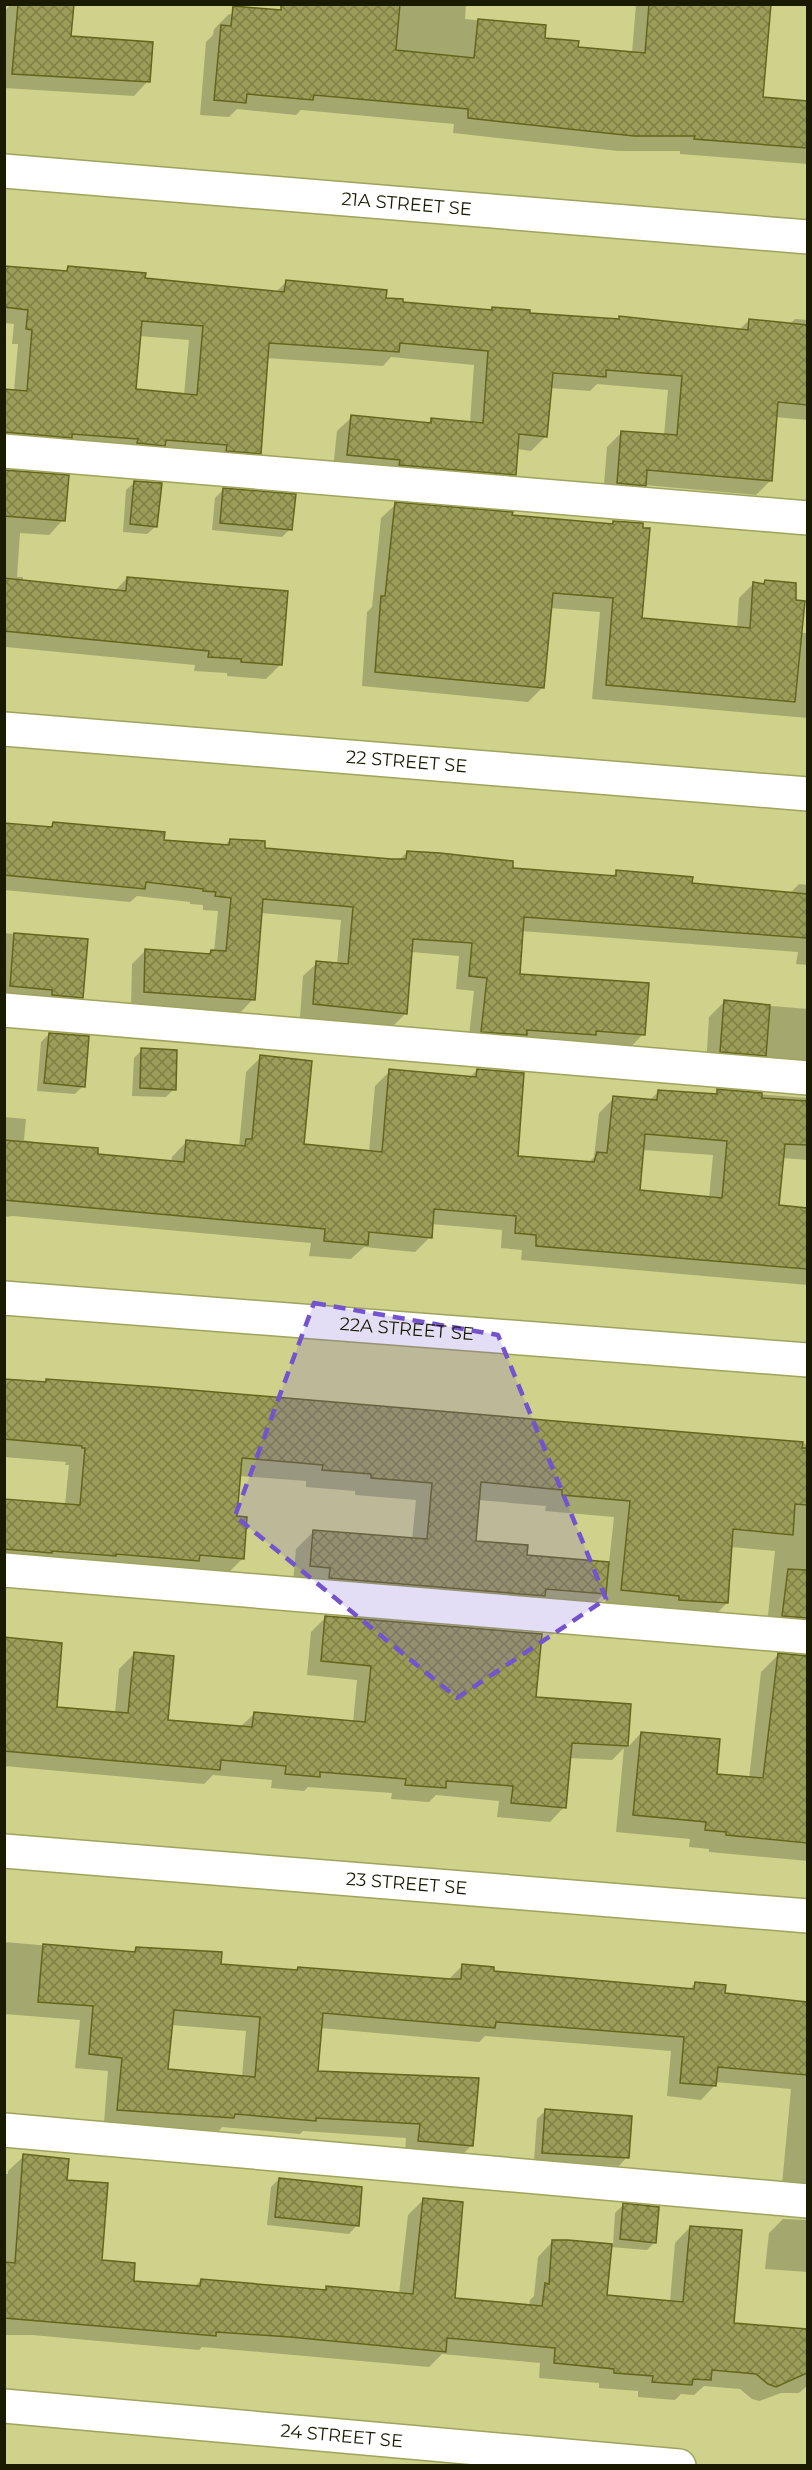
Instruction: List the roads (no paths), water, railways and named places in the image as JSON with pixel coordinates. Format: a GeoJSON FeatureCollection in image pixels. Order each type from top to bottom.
{"type":"FeatureCollection","features":[{"type":"Feature","properties":{"kind":"street","name":"21A STREET SE"},"geometry":{"type":"LineString","coordinates":[[4,171],[807,237]]}},
{"type":"Feature","properties":{"kind":"street"},"geometry":{"type":"LineString","coordinates":[[4,451],[807,518]]}},
{"type":"Feature","properties":{"kind":"street","name":"22 STREET SE"},"geometry":{"type":"LineString","coordinates":[[4,729],[807,794]]}},
{"type":"Feature","properties":{"kind":"street"},"geometry":{"type":"LineString","coordinates":[[4,1010],[807,1078]]}},
{"type":"Feature","properties":{"kind":"street","name":"22A STREET SE"},"geometry":{"type":"LineString","coordinates":[[4,1298],[807,1360]]}},
{"type":"Feature","properties":{"kind":"street"},"geometry":{"type":"LineString","coordinates":[[4,1570],[807,1637]]}},
{"type":"Feature","properties":{"kind":"street","name":"23 STREET SE"},"geometry":{"type":"LineString","coordinates":[[4,1851],[807,1916]]}},
{"type":"Feature","properties":{"kind":"street"},"geometry":{"type":"LineString","coordinates":[[4,2130],[807,2201]]}},
{"type":"Feature","properties":{"kind":"street","name":"24 STREET SE"},"geometry":{"type":"LineString","coordinates":[[4,2406],[679,2466]]}}]}
